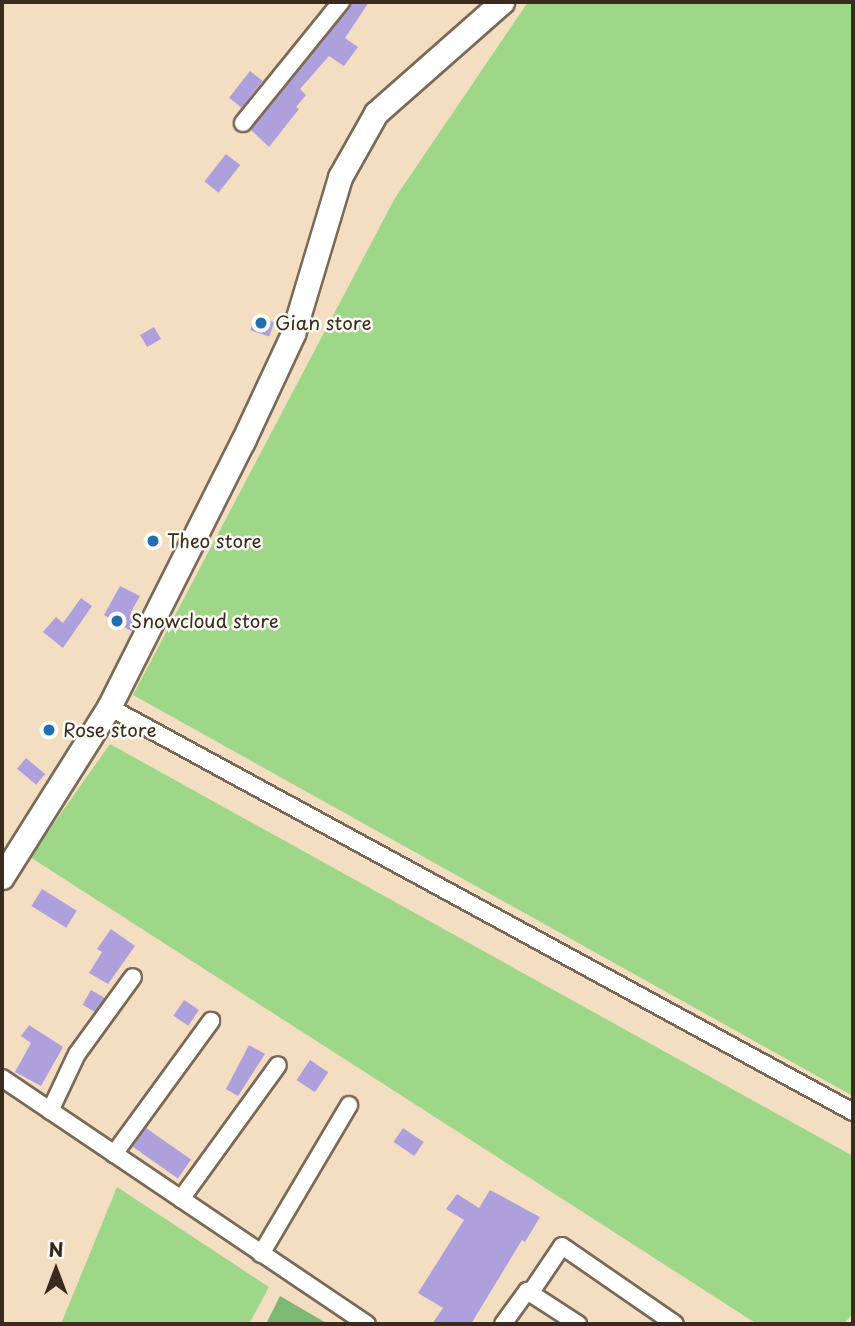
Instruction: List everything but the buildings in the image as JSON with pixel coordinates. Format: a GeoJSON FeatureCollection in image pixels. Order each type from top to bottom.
{"type":"FeatureCollection","features":[{"type":"Feature","properties":{"kind":"street"},"geometry":{"type":"LineString","coordinates":[[243,123],[341,2]]}},
{"type":"Feature","properties":{"kind":"street"},"geometry":{"type":"LineString","coordinates":[[2,877],[109,707],[243,441],[293,334],[340,177],[376,113],[502,2]]}},
{"type":"Feature","properties":{"kind":"street"},"geometry":{"type":"LineString","coordinates":[[109,707],[853,1112]]}},
{"type":"Feature","properties":{"kind":"street"},"geometry":{"type":"LineString","coordinates":[[50,1111],[78,1054],[133,977]]}},
{"type":"Feature","properties":{"kind":"street"},"geometry":{"type":"LineString","coordinates":[[114,1154],[211,1021]]}},
{"type":"Feature","properties":{"kind":"street"},"geometry":{"type":"LineString","coordinates":[[181,1199],[278,1065]]}},
{"type":"Feature","properties":{"kind":"street"},"geometry":{"type":"LineString","coordinates":[[2,1078],[367,1324]]}},
{"type":"Feature","properties":{"kind":"street"},"geometry":{"type":"LineString","coordinates":[[261,1254],[349,1105]]}},
{"type":"Feature","properties":{"kind":"street"},"geometry":{"type":"LineString","coordinates":[[531,1292],[562,1246],[675,1324]]}},
{"type":"Feature","properties":{"kind":"street"},"geometry":{"type":"LineString","coordinates":[[503,1324],[524,1293],[531,1292],[578,1324]]}},
{"type":"Feature","properties":{"kind":"green space"},"geometry":{"type":"Polygon","coordinates":[[[528,2],[853,2],[853,1096],[133,695],[395,198],[528,2]]]}},
{"type":"Feature","properties":{"kind":"green space"},"geometry":{"type":"Polygon","coordinates":[[[110,744],[853,1156],[853,1314],[843,1324],[757,1324],[30,857],[110,744]]]}},
{"type":"Feature","properties":{"kind":"green space"},"geometry":{"type":"Polygon","coordinates":[[[117,1187],[269,1287],[249,1324],[61,1324],[117,1187]]]}},
{"type":"Feature","properties":{"kind":"green space"},"geometry":{"type":"Polygon","coordinates":[[[280,1296],[328,1324],[266,1324],[280,1296]]]}},
{"type":"Feature","properties":{"kind":"place","name":"Gian store"},"geometry":{"type":"Point","coordinates":[261,323]}},
{"type":"Feature","properties":{"kind":"place","name":"Theo store"},"geometry":{"type":"Point","coordinates":[153,541]}},
{"type":"Feature","properties":{"kind":"place","name":"Snowcloud store"},"geometry":{"type":"Point","coordinates":[117,621]}},
{"type":"Feature","properties":{"kind":"place","name":"Rose store"},"geometry":{"type":"Point","coordinates":[49,730]}}]}
